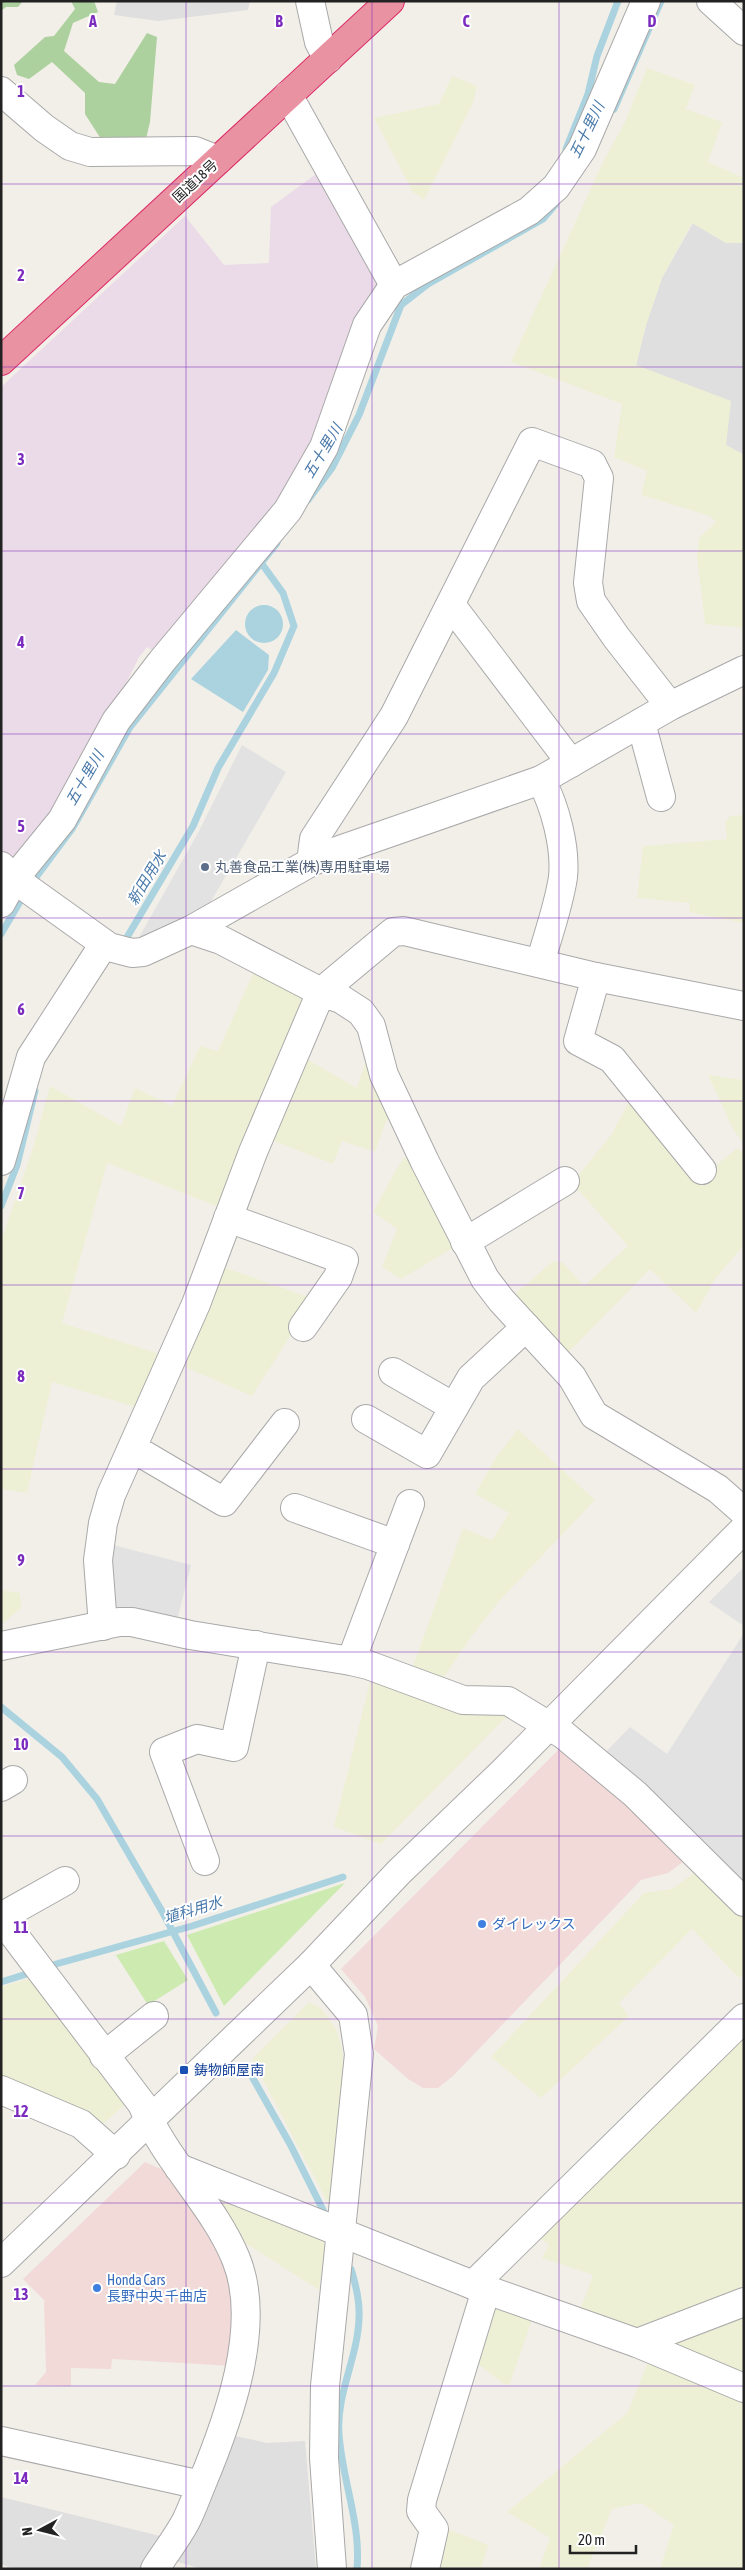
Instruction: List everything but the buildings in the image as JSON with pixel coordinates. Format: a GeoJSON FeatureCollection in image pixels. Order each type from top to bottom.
{"type":"FeatureCollection","features":[{"type":"Feature","properties":{"kind":"highway","name":"国道18号"},"geometry":{"type":"LineString","coordinates":[[1,361],[390,1]]}},
{"type":"Feature","properties":{"kind":"street"},"geometry":{"type":"LineString","coordinates":[[310,1],[319,42],[328,59]]}},
{"type":"Feature","properties":{"kind":"street"},"geometry":{"type":"LineString","coordinates":[[1,903],[62,820],[116,721],[162,661],[288,510],[324,447],[367,325],[394,285],[529,211],[556,187],[582,148],[646,1]]}},
{"type":"Feature","properties":{"kind":"street"},"geometry":{"type":"LineString","coordinates":[[711,1],[744,31]]}},
{"type":"Feature","properties":{"kind":"street"},"geometry":{"type":"LineString","coordinates":[[1,90],[44,128],[70,146],[90,152],[195,151],[218,160]]}},
{"type":"Feature","properties":{"kind":"street"},"geometry":{"type":"LineString","coordinates":[[288,95],[394,285]]}},
{"type":"Feature","properties":{"kind":"street"},"geometry":{"type":"LineString","coordinates":[[311,862],[314,839],[394,716],[532,442],[592,464],[599,478],[588,583],[591,601],[670,706]]}},
{"type":"Feature","properties":{"kind":"street"},"geometry":{"type":"LineString","coordinates":[[451,605],[571,763]]}},
{"type":"Feature","properties":{"kind":"street"},"geometry":{"type":"LineString","coordinates":[[17,881],[115,948],[143,952],[191,930],[311,862],[541,780],[670,706],[744,670]]}},
{"type":"Feature","properties":{"kind":"street"},"geometry":{"type":"LineString","coordinates":[[642,723],[661,797]]}},
{"type":"Feature","properties":{"kind":"street"},"geometry":{"type":"LineString","coordinates":[[540,962],[564,867],[558,832],[546,789],[541,780]]}},
{"type":"Feature","properties":{"kind":"street"},"geometry":{"type":"LineString","coordinates":[[191,930],[221,940],[321,992],[341,999],[361,1012],[371,1026],[384,1075],[465,1242],[485,1279],[572,1377],[594,1416],[718,1489],[744,1512]]}},
{"type":"Feature","properties":{"kind":"street"},"geometry":{"type":"LineString","coordinates":[[103,1626],[98,1560],[103,1522],[111,1496],[196,1304],[260,1134],[321,992],[393,932],[404,931],[540,962],[596,977],[744,1006]]}},
{"type":"Feature","properties":{"kind":"street"},"geometry":{"type":"LineString","coordinates":[[1,1161],[31,1057],[115,948]]}},
{"type":"Feature","properties":{"kind":"street"},"geometry":{"type":"LineString","coordinates":[[596,977],[578,1041],[612,1059],[702,1170]]}},
{"type":"Feature","properties":{"kind":"street"},"geometry":{"type":"LineString","coordinates":[[465,1242],[565,1180]]}},
{"type":"Feature","properties":{"kind":"street"},"geometry":{"type":"LineString","coordinates":[[228,1218],[344,1260],[338,1278],[303,1327]]}},
{"type":"Feature","properties":{"kind":"street"},"geometry":{"type":"LineString","coordinates":[[366,1419],[427,1454],[471,1378],[526,1327]]}},
{"type":"Feature","properties":{"kind":"street"},"geometry":{"type":"LineString","coordinates":[[393,1372],[454,1407]]}},
{"type":"Feature","properties":{"kind":"street"},"geometry":{"type":"LineString","coordinates":[[132,1451],[146,1456],[224,1502],[285,1423]]}},
{"type":"Feature","properties":{"kind":"street"},"geometry":{"type":"LineString","coordinates":[[351,1661],[410,1504]]}},
{"type":"Feature","properties":{"kind":"street"},"geometry":{"type":"LineString","coordinates":[[295,1508],[395,1544]]}},
{"type":"Feature","properties":{"kind":"street"},"geometry":{"type":"LineString","coordinates":[[1,2263],[116,2155],[311,1965],[399,1872],[549,1725],[744,1528]]}},
{"type":"Feature","properties":{"kind":"street"},"geometry":{"type":"LineString","coordinates":[[1,1646],[132,1622],[190,1635],[368,1665],[463,1700],[508,1701],[549,1725],[634,1794],[744,1902]]}},
{"type":"Feature","properties":{"kind":"street"},"geometry":{"type":"LineString","coordinates":[[205,1861],[164,1752],[197,1739],[234,1747],[256,1645]]}},
{"type":"Feature","properties":{"kind":"street"},"geometry":{"type":"LineString","coordinates":[[65,1881],[1,1917],[142,2104],[149,2121],[216,2221],[236,2260],[244,2287],[246,2331],[219,2441],[186,2521],[154,2569]]}},
{"type":"Feature","properties":{"kind":"street"},"geometry":{"type":"LineString","coordinates":[[311,1965],[352,2015],[359,2054],[325,2395],[324,2458],[332,2569]]}},
{"type":"Feature","properties":{"kind":"street"},"geometry":{"type":"LineString","coordinates":[[104,2056],[154,2016]]}},
{"type":"Feature","properties":{"kind":"street"},"geometry":{"type":"LineString","coordinates":[[424,2569],[434,2529],[421,2511],[422,2500],[479,2288],[744,2018]]}},
{"type":"Feature","properties":{"kind":"street"},"geometry":{"type":"LineString","coordinates":[[1,2090],[81,2124],[116,2155]]}},
{"type":"Feature","properties":{"kind":"street"},"geometry":{"type":"LineString","coordinates":[[179,2168],[479,2288],[637,2343],[744,2388]]}},
{"type":"Feature","properties":{"kind":"street"},"geometry":{"type":"LineString","coordinates":[[637,2343],[744,2302]]}},
{"type":"Feature","properties":{"kind":"street"},"geometry":{"type":"LineString","coordinates":[[1,2441],[201,2485]]}},
{"type":"Feature","properties":{"kind":"shaded area"},"geometry":{"type":"Polygon","coordinates":[[[117,1],[250,1],[248,10],[158,21],[114,15],[117,1]]]}},
{"type":"Feature","properties":{"kind":"shaded area"},"geometry":{"type":"Polygon","coordinates":[[[316,174],[379,286],[316,443],[277,507],[155,652],[147,647],[139,657],[110,716],[54,814],[15,863],[1,849],[1,387],[185,216],[224,265],[269,263],[271,207],[316,174]]]}},
{"type":"Feature","properties":{"kind":"shaded area"},"geometry":{"type":"Polygon","coordinates":[[[693,223],[726,243],[744,243],[744,455],[726,445],[636,365],[646,325],[662,278],[693,223]]]}},
{"type":"Feature","properties":{"kind":"shaded area","name":"丸善食品工業(株)専用駐車場"},"geometry":{"type":"Polygon","coordinates":[[[242,745],[286,772],[210,903],[137,941],[199,831],[242,745]]]}},
{"type":"Feature","properties":{"kind":"shaded area"},"geometry":{"type":"Polygon","coordinates":[[[109,1544],[191,1565],[176,1624],[112,1609],[109,1544]]]}},
{"type":"Feature","properties":{"kind":"shaded area"},"geometry":{"type":"Polygon","coordinates":[[[744,1567],[744,1626],[709,1602],[744,1567]]]}},
{"type":"Feature","properties":{"kind":"shaded area"},"geometry":{"type":"Polygon","coordinates":[[[744,1633],[744,1886],[601,1757],[630,1727],[667,1754],[744,1633]]]}},
{"type":"Feature","properties":{"kind":"shaded area"},"geometry":{"type":"Polygon","coordinates":[[[563,1745],[687,1859],[668,1873],[641,1880],[453,2076],[438,2088],[423,2088],[408,2079],[374,2049],[378,2026],[365,1997],[341,1969],[563,1745]]]}},
{"type":"Feature","properties":{"kind":"shaded area"},"geometry":{"type":"Polygon","coordinates":[[[145,2162],[170,2173],[227,2263],[235,2288],[233,2366],[112,2359],[111,2369],[71,2368],[71,2386],[35,2385],[46,2372],[44,2300],[23,2279],[145,2162]]]}},
{"type":"Feature","properties":{"kind":"shaded area"},"geometry":{"type":"Polygon","coordinates":[[[231,2435],[267,2443],[305,2441],[316,2569],[202,2569],[171,2560],[231,2435]]]}},
{"type":"Feature","properties":{"kind":"shaded area"},"geometry":{"type":"Polygon","coordinates":[[[1,2497],[164,2537],[144,2569],[13,2569],[1,2564],[1,2497]]]}},
{"type":"Feature","properties":{"kind":"green space"},"geometry":{"type":"Polygon","coordinates":[[[1,1],[23,1],[18,7],[6,7],[1,11],[1,1]]]}},
{"type":"Feature","properties":{"kind":"green space"},"geometry":{"type":"Polygon","coordinates":[[[71,1],[94,1],[98,12],[73,23],[64,51],[99,82],[115,84],[147,33],[157,37],[150,122],[145,143],[101,139],[85,114],[85,93],[52,62],[29,79],[17,75],[14,65],[45,37],[54,36],[75,9],[71,1]]]}},
{"type":"Feature","properties":{"kind":"green space"},"geometry":{"type":"Polygon","coordinates":[[[647,68],[695,85],[686,109],[722,122],[708,162],[744,178],[744,243],[726,243],[692,223],[662,278],[646,325],[636,365],[731,401],[726,445],[744,455],[744,628],[705,624],[697,557],[699,538],[716,522],[710,516],[641,495],[647,471],[614,457],[622,404],[511,362],[604,160],[624,124],[647,68]]]}},
{"type":"Feature","properties":{"kind":"green space"},"geometry":{"type":"Polygon","coordinates":[[[452,76],[477,86],[473,103],[424,200],[413,192],[374,118],[439,104],[452,76]]]}},
{"type":"Feature","properties":{"kind":"green space"},"geometry":{"type":"Polygon","coordinates":[[[744,815],[744,923],[689,912],[690,903],[637,898],[643,846],[727,839],[725,823],[730,816],[744,815]]]}},
{"type":"Feature","properties":{"kind":"green space"},"geometry":{"type":"Polygon","coordinates":[[[255,969],[303,994],[306,1003],[221,1208],[107,1163],[62,1323],[163,1355],[139,1408],[52,1382],[27,1493],[1,1489],[1,1241],[33,1148],[50,1086],[121,1126],[135,1088],[172,1106],[200,1046],[218,1051],[255,969]]]}},
{"type":"Feature","properties":{"kind":"green space"},"geometry":{"type":"Polygon","coordinates":[[[369,1051],[393,1115],[386,1121],[375,1152],[342,1141],[333,1164],[269,1139],[303,1057],[357,1088],[369,1051]]]}},
{"type":"Feature","properties":{"kind":"green space"},"geometry":{"type":"Polygon","coordinates":[[[708,1075],[744,1080],[744,1143],[734,1131],[708,1075]]]}},
{"type":"Feature","properties":{"kind":"green space"},"geometry":{"type":"Polygon","coordinates":[[[630,1100],[696,1182],[737,1148],[744,1152],[744,1245],[715,1279],[696,1313],[650,1269],[566,1355],[514,1295],[553,1261],[562,1262],[584,1286],[628,1246],[572,1183],[611,1135],[630,1100]]]}},
{"type":"Feature","properties":{"kind":"green space"},"geometry":{"type":"Polygon","coordinates":[[[410,1150],[458,1245],[401,1279],[382,1267],[397,1229],[373,1212],[397,1168],[410,1150]]]}},
{"type":"Feature","properties":{"kind":"green space"},"geometry":{"type":"Polygon","coordinates":[[[223,1267],[314,1299],[252,1396],[180,1365],[223,1267]]]}},
{"type":"Feature","properties":{"kind":"green space"},"geometry":{"type":"Polygon","coordinates":[[[518,1429],[595,1500],[501,1599],[471,1637],[442,1680],[412,1669],[463,1528],[492,1540],[509,1513],[475,1494],[495,1459],[518,1429]]]}},
{"type":"Feature","properties":{"kind":"green space"},"geometry":{"type":"Polygon","coordinates":[[[1,1590],[20,1593],[21,1608],[1,1625],[1,1590]]]}},
{"type":"Feature","properties":{"kind":"green space"},"geometry":{"type":"Polygon","coordinates":[[[372,1674],[507,1716],[381,1844],[334,1827],[372,1674]]]}},
{"type":"Feature","properties":{"kind":"green space"},"geometry":{"type":"Polygon","coordinates":[[[698,1870],[744,1917],[744,1973],[739,1978],[692,1929],[619,2003],[629,2016],[541,2098],[491,2057],[644,1893],[672,1889],[698,1870]]]}},
{"type":"Feature","properties":{"kind":"green space"},"geometry":{"type":"Polygon","coordinates":[[[345,1883],[224,2006],[187,1935],[345,1883]]]}},
{"type":"Feature","properties":{"kind":"green space"},"geometry":{"type":"Polygon","coordinates":[[[164,1941],[188,1980],[148,2005],[116,1955],[164,1941]]]}},
{"type":"Feature","properties":{"kind":"green space"},"geometry":{"type":"Polygon","coordinates":[[[34,1977],[128,2102],[104,2123],[1,2080],[1,1987],[34,1977]]]}},
{"type":"Feature","properties":{"kind":"green space"},"geometry":{"type":"Polygon","coordinates":[[[309,2002],[322,2009],[336,2029],[342,2048],[344,2070],[330,2207],[252,2059],[309,2002]]]}},
{"type":"Feature","properties":{"kind":"green space"},"geometry":{"type":"Polygon","coordinates":[[[744,2035],[744,2289],[633,2332],[579,2313],[593,2275],[542,2258],[549,2245],[537,2235],[744,2035]]]}},
{"type":"Feature","properties":{"kind":"green space"},"geometry":{"type":"Polygon","coordinates":[[[216,2194],[326,2239],[319,2290],[231,2234],[211,2200],[216,2194]]]}},
{"type":"Feature","properties":{"kind":"green space"},"geometry":{"type":"Polygon","coordinates":[[[500,2304],[533,2317],[510,2383],[505,2385],[473,2360],[490,2307],[500,2304]]]}},
{"type":"Feature","properties":{"kind":"green space"},"geometry":{"type":"Polygon","coordinates":[[[744,2313],[744,2377],[664,2345],[744,2313]]]}},
{"type":"Feature","properties":{"kind":"green space"},"geometry":{"type":"Polygon","coordinates":[[[649,2361],[744,2399],[744,2569],[660,2569],[674,2525],[641,2503],[612,2509],[587,2569],[539,2569],[550,2538],[507,2512],[627,2413],[649,2361]]]}},
{"type":"Feature","properties":{"kind":"green space"},"geometry":{"type":"Polygon","coordinates":[[[445,2528],[488,2545],[481,2569],[435,2569],[445,2528]]]}},
{"type":"Feature","properties":{"kind":"water"},"geometry":{"type":"Polygon","coordinates":[[[264,605],[277,611],[283,624],[277,637],[264,643],[251,637],[245,624],[251,611],[264,605]]]}},
{"type":"Feature","properties":{"kind":"water"},"geometry":{"type":"Polygon","coordinates":[[[236,630],[269,655],[268,670],[243,712],[191,679],[236,630]]]}},
{"type":"Feature","properties":{"kind":"waterway"},"geometry":{"type":"LineString","coordinates":[[566,149],[588,94],[597,56],[618,1]]}},
{"type":"Feature","properties":{"kind":"waterway","name":"五十里川"},"geometry":{"type":"LineString","coordinates":[[614,109],[661,1]]}},
{"type":"Feature","properties":{"kind":"waterway","name":"五十里川"},"geometry":{"type":"LineString","coordinates":[[308,500],[332,468],[359,415],[401,305],[428,284],[543,219],[555,205]]}},
{"type":"Feature","properties":{"kind":"waterway","name":"五十里川"},"geometry":{"type":"LineString","coordinates":[[31,884],[72,829],[130,727],[277,543]]}},
{"type":"Feature","properties":{"kind":"waterway","name":"新田用水"},"geometry":{"type":"LineString","coordinates":[[123,944],[193,826],[218,768],[274,673],[294,626],[283,593],[262,564]]}},
{"type":"Feature","properties":{"kind":"waterway","name":"五十里川"},"geometry":{"type":"LineString","coordinates":[[1,934],[25,893]]}},
{"type":"Feature","properties":{"kind":"waterway","name":"新田用水"},"geometry":{"type":"LineString","coordinates":[[1,1206],[17,1165],[35,1091]]}},
{"type":"Feature","properties":{"kind":"waterway"},"geometry":{"type":"LineString","coordinates":[[1,1707],[62,1757],[97,1799],[163,1913],[216,2013]]}},
{"type":"Feature","properties":{"kind":"waterway","name":"埴科用水"},"geometry":{"type":"LineString","coordinates":[[49,1966],[192,1926],[343,1877]]}},
{"type":"Feature","properties":{"kind":"waterway","name":"埴科用水"},"geometry":{"type":"LineString","coordinates":[[1,1982],[33,1972]]}},
{"type":"Feature","properties":{"kind":"waterway"},"geometry":{"type":"LineString","coordinates":[[246,2066],[290,2144],[324,2212]]}},
{"type":"Feature","properties":{"kind":"waterway"},"geometry":{"type":"LineString","coordinates":[[351,2269],[359,2305],[358,2333],[341,2404],[339,2434],[354,2518],[357,2569]]}},
{"type":"Feature","properties":{"kind":"place","name":"丸善食品工業(株)専用駐車場"},"geometry":{"type":"Point","coordinates":[205,867]}},
{"type":"Feature","properties":{"kind":"place","name":"ダイレックス"},"geometry":{"type":"Point","coordinates":[482,1924]}},
{"type":"Feature","properties":{"kind":"place","name":"鋳物師屋南"},"geometry":{"type":"Point","coordinates":[184,2070]}},
{"type":"Feature","properties":{"kind":"place","name":"Honda Cars 長野中央 千曲店"},"geometry":{"type":"Point","coordinates":[97,2288]}}]}
